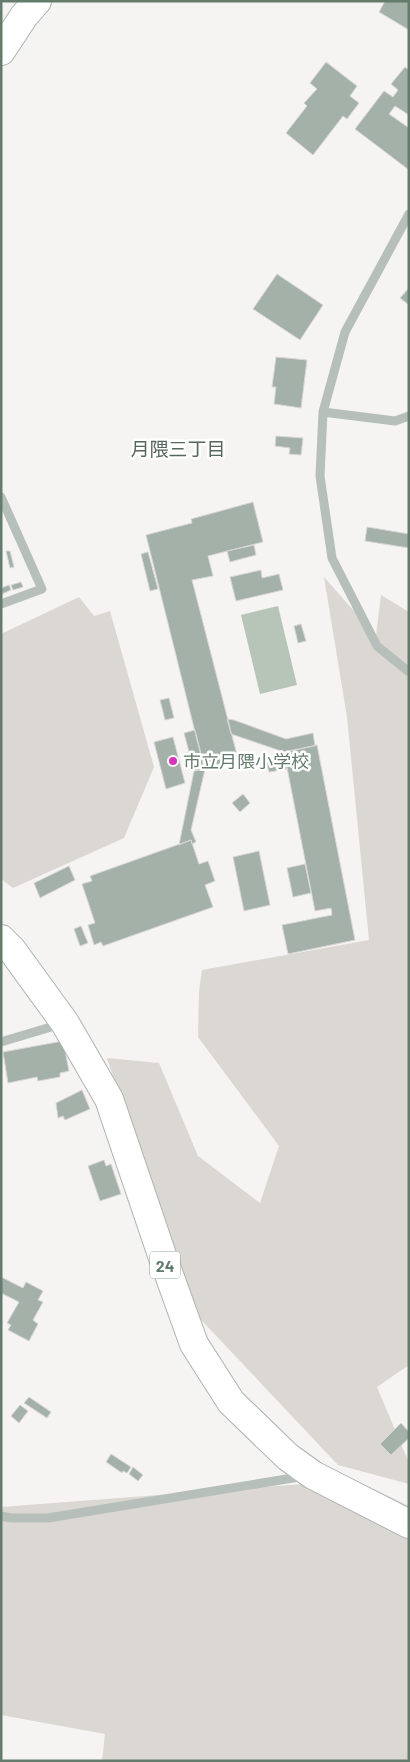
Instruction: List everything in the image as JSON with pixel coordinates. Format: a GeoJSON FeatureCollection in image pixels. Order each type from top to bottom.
{"type":"FeatureCollection","features":[{"type":"Feature","properties":{"kind":"main road"},"geometry":{"type":"LineString","coordinates":[[1,51],[24,16],[37,1]]}},
{"type":"Feature","properties":{"kind":"main road","name":"24"},"geometry":{"type":"LineString","coordinates":[[1,939],[17,957],[66,1023],[108,1099],[162,1258],[194,1344],[231,1402],[288,1458],[313,1475],[409,1524]]}},
{"type":"Feature","properties":{"kind":"street"},"geometry":{"type":"LineString","coordinates":[[409,214],[345,332],[322,412],[320,476],[332,558],[377,646],[409,672]]}},
{"type":"Feature","properties":{"kind":"street"},"geometry":{"type":"LineString","coordinates":[[322,412],[395,421],[409,416]]}},
{"type":"Feature","properties":{"kind":"street"},"geometry":{"type":"LineString","coordinates":[[1,497],[42,590],[1,604]]}},
{"type":"Feature","properties":{"kind":"street"},"geometry":{"type":"LineString","coordinates":[[1,1042],[66,1023]]}},
{"type":"Feature","properties":{"kind":"street"},"geometry":{"type":"LineString","coordinates":[[1,1516],[11,1518],[48,1518],[313,1475]]}},
{"type":"Feature","properties":{"kind":"shaded area"},"geometry":{"type":"Polygon","coordinates":[[[324,577],[376,636],[381,595],[409,612],[409,1365],[377,1387],[409,1463],[409,1484],[338,1465],[189,1307],[107,1058],[159,1063],[198,1156],[260,1203],[279,1146],[198,1037],[199,991],[202,970],[369,940],[347,717],[324,577]]]}},
{"type":"Feature","properties":{"kind":"shaded area"},"geometry":{"type":"Polygon","coordinates":[[[79,597],[94,616],[110,611],[154,767],[124,838],[13,888],[1,879],[1,634],[79,597]]]}},
{"type":"Feature","properties":{"kind":"shaded area"},"geometry":{"type":"Polygon","coordinates":[[[278,606],[297,685],[260,694],[241,615],[278,606]]]}},
{"type":"Feature","properties":{"kind":"shaded area"},"geometry":{"type":"Polygon","coordinates":[[[355,1480],[409,1506],[409,1761],[102,1761],[105,1734],[1,1715],[1,1507],[355,1480]]]}},
{"type":"Feature","properties":{"kind":"building"},"geometry":{"type":"Polygon","coordinates":[[[385,1],[409,1],[409,30],[379,12],[385,1]]]}},
{"type":"Feature","properties":{"kind":"building"},"geometry":{"type":"Polygon","coordinates":[[[326,62],[357,86],[350,96],[359,103],[347,119],[343,116],[313,155],[286,133],[307,106],[304,103],[317,89],[310,83],[326,62]]]}},
{"type":"Feature","properties":{"kind":"building"},"geometry":{"type":"Polygon","coordinates":[[[405,67],[409,70],[409,115],[395,106],[389,114],[409,128],[409,170],[355,129],[384,91],[393,97],[398,90],[391,84],[405,67]]]}},
{"type":"Feature","properties":{"kind":"building"},"geometry":{"type":"Polygon","coordinates":[[[277,274],[323,305],[300,340],[253,309],[277,274]]]}},
{"type":"Feature","properties":{"kind":"building"},"geometry":{"type":"Polygon","coordinates":[[[409,288],[409,305],[400,298],[409,288]]]}},
{"type":"Feature","properties":{"kind":"building"},"geometry":{"type":"Polygon","coordinates":[[[276,357],[307,360],[301,408],[274,404],[276,387],[272,387],[276,357]]]}},
{"type":"Feature","properties":{"kind":"building"},"geometry":{"type":"Polygon","coordinates":[[[276,436],[303,438],[301,455],[289,454],[290,448],[275,446],[276,436]]]}},
{"type":"Feature","properties":{"kind":"building"},"geometry":{"type":"Polygon","coordinates":[[[253,502],[263,542],[208,556],[213,576],[192,580],[238,759],[204,768],[146,535],[192,523],[191,519],[253,502]]]}},
{"type":"Feature","properties":{"kind":"building"},"geometry":{"type":"Polygon","coordinates":[[[367,527],[409,534],[409,548],[365,541],[367,527]]]}},
{"type":"Feature","properties":{"kind":"building"},"geometry":{"type":"Polygon","coordinates":[[[254,545],[256,555],[230,562],[227,551],[254,545]]]}},
{"type":"Feature","properties":{"kind":"building"},"geometry":{"type":"Polygon","coordinates":[[[6,551],[10,551],[14,567],[10,568],[6,551]]]}},
{"type":"Feature","properties":{"kind":"building"},"geometry":{"type":"Polygon","coordinates":[[[148,552],[158,589],[150,591],[141,554],[148,552]]]}},
{"type":"Feature","properties":{"kind":"building"},"geometry":{"type":"Polygon","coordinates":[[[261,570],[262,578],[279,574],[283,590],[236,601],[230,577],[261,570]]]}},
{"type":"Feature","properties":{"kind":"building"},"geometry":{"type":"Polygon","coordinates":[[[21,582],[23,587],[13,590],[11,585],[21,582]]]}},
{"type":"Feature","properties":{"kind":"building"},"geometry":{"type":"Polygon","coordinates":[[[9,585],[11,590],[2,594],[1,588],[9,585]]]}},
{"type":"Feature","properties":{"kind":"building"},"geometry":{"type":"Polygon","coordinates":[[[301,624],[306,641],[298,643],[294,626],[301,624]]]}},
{"type":"Feature","properties":{"kind":"building"},"geometry":{"type":"Polygon","coordinates":[[[169,698],[174,718],[165,720],[160,700],[169,698]]]}},
{"type":"Feature","properties":{"kind":"building"},"geometry":{"type":"Polygon","coordinates":[[[227,719],[286,739],[313,733],[315,746],[284,752],[231,734],[227,719]]]}},
{"type":"Feature","properties":{"kind":"building"},"geometry":{"type":"Polygon","coordinates":[[[195,730],[205,769],[194,771],[184,733],[195,730]]]}},
{"type":"Feature","properties":{"kind":"building"},"geometry":{"type":"Polygon","coordinates":[[[173,737],[185,783],[166,789],[154,742],[173,737]]]}},
{"type":"Feature","properties":{"kind":"building"},"geometry":{"type":"Polygon","coordinates":[[[317,745],[355,940],[288,954],[282,925],[332,915],[331,908],[315,911],[284,752],[317,745]]]}},
{"type":"Feature","properties":{"kind":"building"},"geometry":{"type":"Polygon","coordinates":[[[284,755],[287,769],[269,772],[265,759],[284,755]]]}},
{"type":"Feature","properties":{"kind":"building"},"geometry":{"type":"Polygon","coordinates":[[[205,769],[191,830],[196,842],[192,844],[191,840],[179,845],[194,771],[205,769]]]}},
{"type":"Feature","properties":{"kind":"building"},"geometry":{"type":"Polygon","coordinates":[[[243,794],[250,803],[240,812],[232,803],[243,794]]]}},
{"type":"Feature","properties":{"kind":"building"},"geometry":{"type":"Polygon","coordinates":[[[191,840],[199,864],[208,861],[215,881],[205,885],[213,907],[103,946],[101,942],[94,945],[88,925],[95,923],[82,884],[92,881],[90,876],[191,840]]]}},
{"type":"Feature","properties":{"kind":"building"},"geometry":{"type":"Polygon","coordinates":[[[259,851],[270,905],[244,911],[233,857],[259,851]]]}},
{"type":"Feature","properties":{"kind":"building"},"geometry":{"type":"Polygon","coordinates":[[[305,864],[311,893],[293,897],[287,868],[305,864]]]}},
{"type":"Feature","properties":{"kind":"building"},"geometry":{"type":"Polygon","coordinates":[[[69,866],[75,880],[40,898],[34,883],[69,866]]]}},
{"type":"Feature","properties":{"kind":"building"},"geometry":{"type":"Polygon","coordinates":[[[81,926],[88,943],[80,946],[74,929],[81,926]]]}},
{"type":"Feature","properties":{"kind":"building"},"geometry":{"type":"Polygon","coordinates":[[[63,1041],[69,1071],[60,1073],[60,1077],[38,1081],[37,1077],[8,1083],[3,1052],[63,1041]]]}},
{"type":"Feature","properties":{"kind":"building"},"geometry":{"type":"Polygon","coordinates":[[[82,1090],[90,1109],[65,1120],[63,1116],[58,1118],[56,1103],[82,1090]]]}},
{"type":"Feature","properties":{"kind":"building"},"geometry":{"type":"Polygon","coordinates":[[[104,1160],[106,1166],[111,1164],[121,1194],[100,1201],[88,1166],[104,1160]]]}},
{"type":"Feature","properties":{"kind":"building"},"geometry":{"type":"Polygon","coordinates":[[[1,1277],[23,1288],[26,1282],[43,1291],[38,1300],[43,1302],[33,1320],[38,1324],[29,1341],[8,1330],[11,1325],[7,1323],[19,1302],[1,1293],[1,1277]]]}},
{"type":"Feature","properties":{"kind":"building"},"geometry":{"type":"Polygon","coordinates":[[[29,1397],[51,1412],[47,1418],[24,1403],[29,1397]]]}},
{"type":"Feature","properties":{"kind":"building"},"geometry":{"type":"Polygon","coordinates":[[[20,1405],[28,1411],[19,1423],[11,1416],[20,1405]]]}},
{"type":"Feature","properties":{"kind":"building"},"geometry":{"type":"Polygon","coordinates":[[[401,1423],[409,1432],[409,1438],[391,1455],[380,1444],[401,1423]]]}},
{"type":"Feature","properties":{"kind":"building"},"geometry":{"type":"Polygon","coordinates":[[[111,1454],[131,1467],[127,1473],[123,1471],[122,1473],[106,1462],[111,1454]]]}},
{"type":"Feature","properties":{"kind":"building"},"geometry":{"type":"Polygon","coordinates":[[[133,1467],[143,1475],[138,1481],[129,1474],[133,1467]]]}},
{"type":"Feature","properties":{"kind":"place","name":"市立月隈小学校"},"geometry":{"type":"Point","coordinates":[173,761]}},
{"type":"Feature","properties":{"kind":"district","name":"月隈三丁目"},"geometry":{"type":"Point","coordinates":[178,448]}}]}
